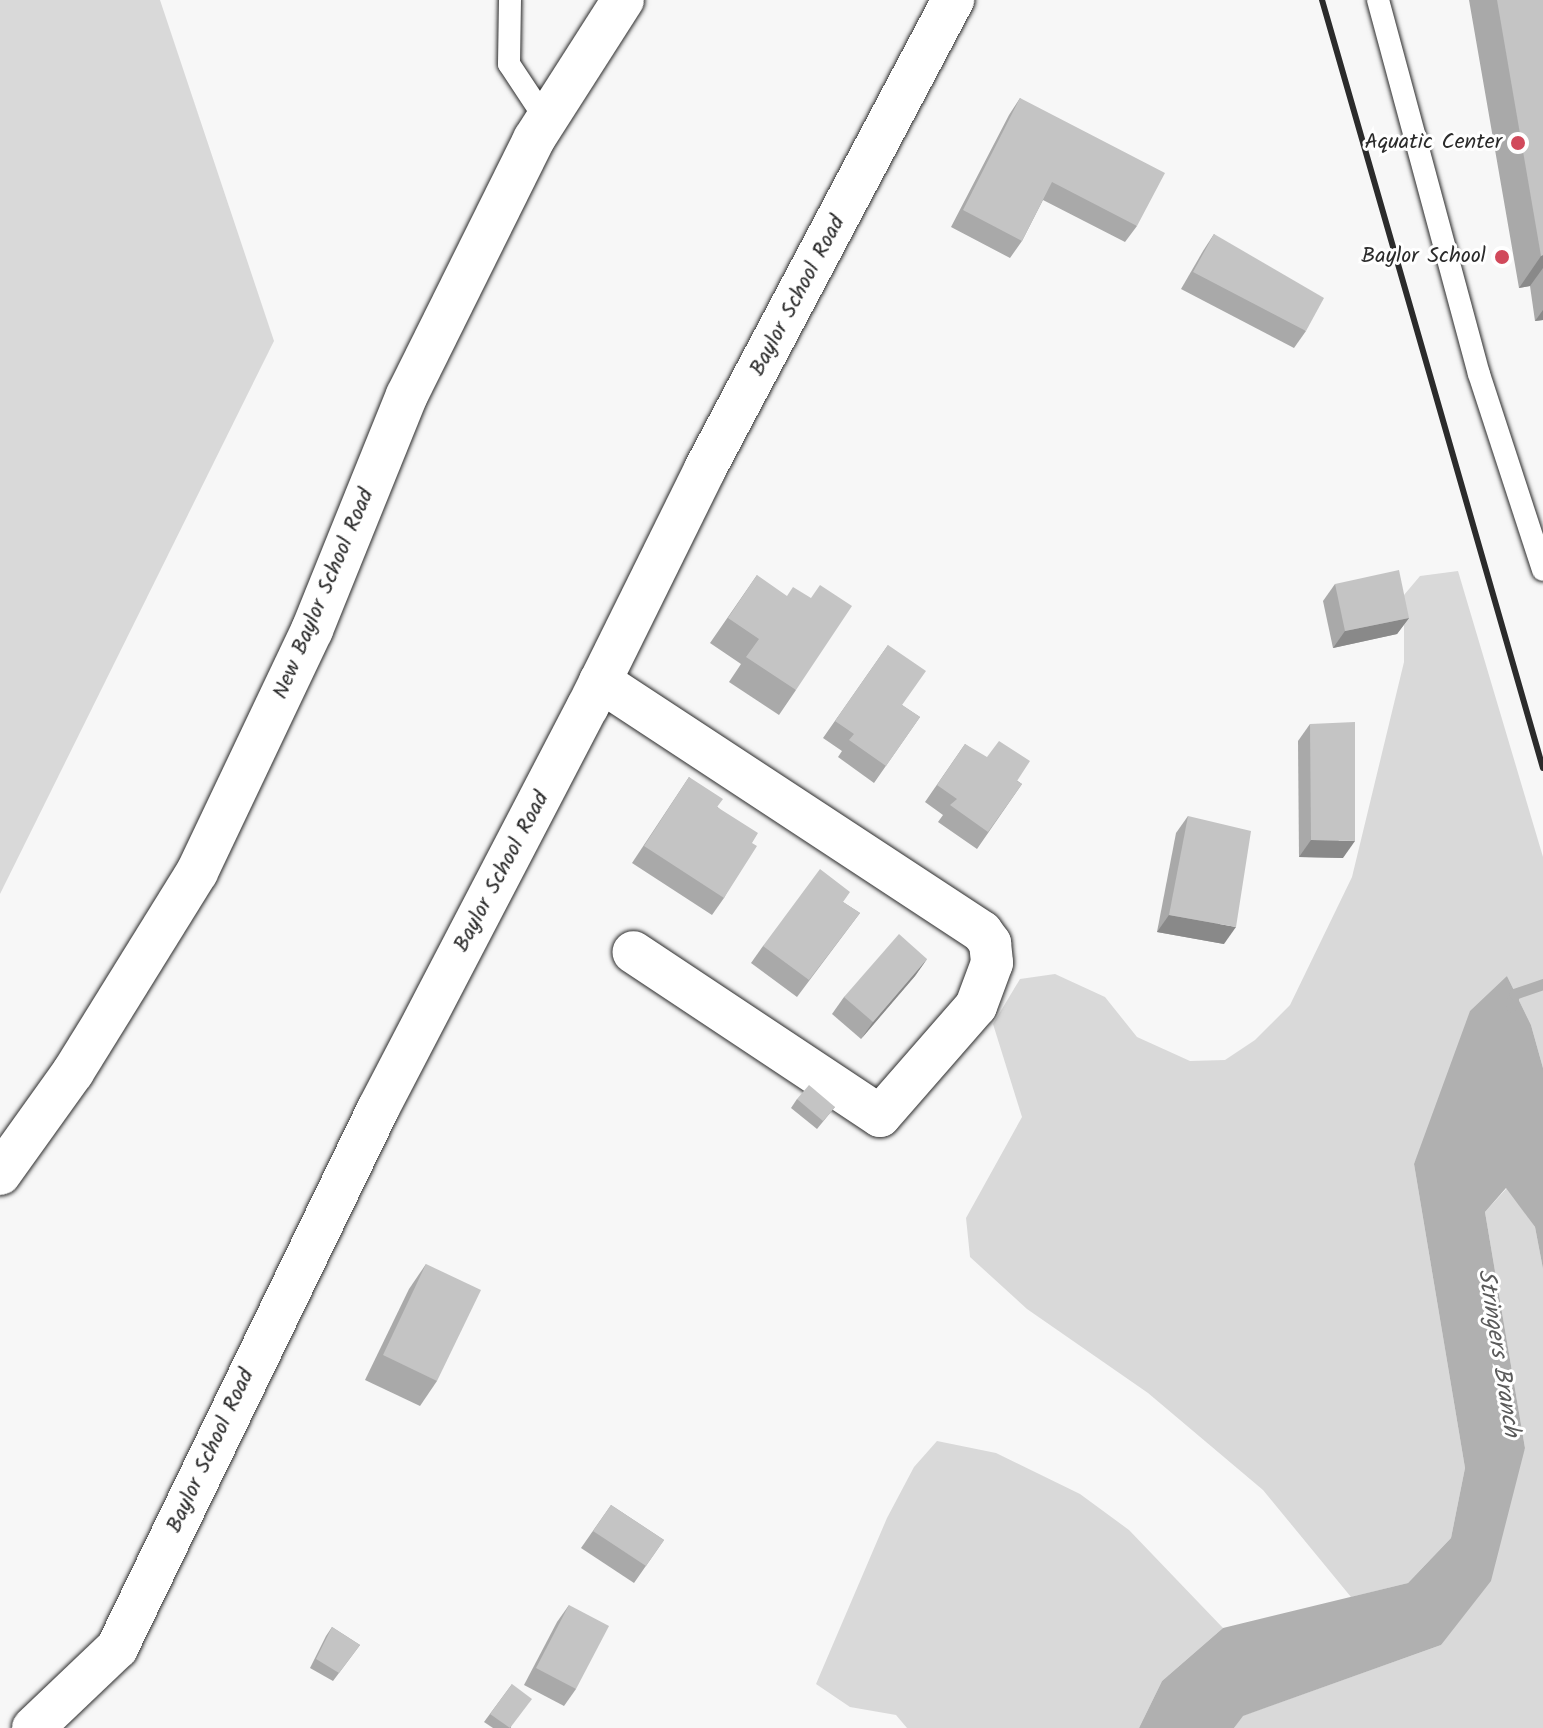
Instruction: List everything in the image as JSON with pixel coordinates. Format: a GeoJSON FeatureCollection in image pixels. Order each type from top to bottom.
{"type":"FeatureCollection","features":[{"type":"Feature","properties":{"kind":"street","name":"New Baylor School Road"},"geometry":{"type":"LineString","coordinates":[[0,1174],[73,1072],[197,872],[312,630],[407,395],[546,120],[623,0]]}},
{"type":"Feature","properties":{"kind":"street","name":"Baylor School Road"},"geometry":{"type":"LineString","coordinates":[[33,1728],[117,1648],[378,1109],[600,681],[705,469],[953,0]]}},
{"type":"Feature","properties":{"kind":"street"},"geometry":{"type":"LineString","coordinates":[[600,681],[982,932],[990,943],[992,963],[976,1006],[880,1116],[633,952]]}},
{"type":"Feature","properties":{"kind":"lane"},"geometry":{"type":"LineString","coordinates":[[510,0],[509,64],[546,120]]}},
{"type":"Feature","properties":{"kind":"lane"},"geometry":{"type":"LineString","coordinates":[[1378,0],[1479,374],[1543,570]]}},
{"type":"Feature","properties":{"kind":"shaded area"},"geometry":{"type":"Polygon","coordinates":[[[0,0],[160,0],[274,341],[0,894],[0,0]]]}},
{"type":"Feature","properties":{"kind":"shaded area"},"geometry":{"type":"Polygon","coordinates":[[[1458,571],[1543,857],[1543,1068],[1531,1025],[1507,976],[1414,1164],[1465,1468],[1451,1538],[1408,1583],[1351,1597],[1263,1490],[1148,1393],[1027,1309],[970,1257],[966,1218],[1022,1117],[993,1024],[1020,979],[1055,974],[1105,997],[1137,1037],[1190,1061],[1225,1060],[1255,1040],[1290,1005],[1352,877],[1404,662],[1404,595],[1420,576],[1458,571]]]}},
{"type":"Feature","properties":{"kind":"shaded area"},"geometry":{"type":"Polygon","coordinates":[[[1507,1188],[1535,1227],[1543,1269],[1543,1728],[1234,1728],[1242,1716],[1441,1645],[1525,1448],[1485,1212],[1507,1188]]]}},
{"type":"Feature","properties":{"kind":"shaded area"},"geometry":{"type":"Polygon","coordinates":[[[937,1441],[996,1453],[1080,1494],[1129,1530],[1223,1628],[1162,1681],[1139,1728],[907,1728],[896,1715],[850,1707],[816,1684],[887,1518],[914,1467],[937,1441]]]}},
{"type":"Feature","properties":{"kind":"water"},"geometry":{"type":"Polygon","coordinates":[[[1507,976],[1531,1025],[1543,1068],[1543,1269],[1535,1227],[1506,1188],[1485,1212],[1525,1448],[1491,1581],[1441,1645],[1243,1716],[1234,1728],[1139,1728],[1162,1681],[1223,1628],[1408,1583],[1451,1538],[1465,1468],[1414,1164],[1470,1011],[1507,976]]]}},
{"type":"Feature","properties":{"kind":"building"},"geometry":{"type":"Polygon","coordinates":[[[1497,0],[1543,0],[1541,256],[1497,0]]]}},
{"type":"Feature","properties":{"kind":"building"},"geometry":{"type":"Polygon","coordinates":[[[1020,98],[1165,173],[1137,226],[1052,182],[1022,241],[963,210],[1020,98]]]}},
{"type":"Feature","properties":{"kind":"building"},"geometry":{"type":"Polygon","coordinates":[[[1214,234],[1324,298],[1306,331],[1193,272],[1214,234]]]}},
{"type":"Feature","properties":{"kind":"building"},"geometry":{"type":"Polygon","coordinates":[[[1399,570],[1409,618],[1345,631],[1335,584],[1399,570]]]}},
{"type":"Feature","properties":{"kind":"building"},"geometry":{"type":"Polygon","coordinates":[[[757,575],[787,596],[793,587],[811,598],[820,585],[852,606],[796,690],[746,657],[759,639],[728,618],[757,575]]]}},
{"type":"Feature","properties":{"kind":"building"},"geometry":{"type":"Polygon","coordinates":[[[888,645],[926,671],[902,705],[920,717],[886,766],[849,740],[854,734],[835,721],[888,645]]]}},
{"type":"Feature","properties":{"kind":"building"},"geometry":{"type":"Polygon","coordinates":[[[1355,722],[1355,841],[1311,840],[1310,724],[1355,722]]]}},
{"type":"Feature","properties":{"kind":"building"},"geometry":{"type":"Polygon","coordinates":[[[999,741],[1030,761],[1017,781],[1022,784],[988,832],[950,805],[957,799],[937,785],[965,744],[987,757],[999,741]]]}},
{"type":"Feature","properties":{"kind":"building"},"geometry":{"type":"Polygon","coordinates":[[[689,777],[723,799],[717,807],[758,833],[752,843],[757,846],[724,898],[644,846],[689,777]]]}},
{"type":"Feature","properties":{"kind":"building"},"geometry":{"type":"Polygon","coordinates":[[[1188,816],[1251,831],[1236,927],[1169,915],[1188,816]]]}},
{"type":"Feature","properties":{"kind":"building"},"geometry":{"type":"Polygon","coordinates":[[[820,869],[850,892],[843,902],[860,913],[809,980],[763,946],[820,869]]]}},
{"type":"Feature","properties":{"kind":"building"},"geometry":{"type":"Polygon","coordinates":[[[899,934],[927,959],[873,1022],[844,997],[899,934]]]}},
{"type":"Feature","properties":{"kind":"building"},"geometry":{"type":"Polygon","coordinates":[[[809,1085],[835,1107],[823,1121],[797,1099],[809,1085]]]}},
{"type":"Feature","properties":{"kind":"building"},"geometry":{"type":"Polygon","coordinates":[[[426,1264],[481,1290],[437,1381],[383,1355],[426,1264]]]}},
{"type":"Feature","properties":{"kind":"building"},"geometry":{"type":"Polygon","coordinates":[[[611,1505],[664,1540],[646,1566],[593,1531],[611,1505]]]}},
{"type":"Feature","properties":{"kind":"building"},"geometry":{"type":"Polygon","coordinates":[[[569,1605],[609,1626],[576,1689],[536,1668],[569,1605]]]}},
{"type":"Feature","properties":{"kind":"building"},"geometry":{"type":"Polygon","coordinates":[[[332,1627],[360,1645],[339,1673],[316,1659],[332,1627]]]}},
{"type":"Feature","properties":{"kind":"building"},"geometry":{"type":"Polygon","coordinates":[[[512,1684],[532,1699],[510,1728],[490,1714],[512,1684]]]}},
{"type":"Feature","properties":{"kind":"waterway","name":"Stringers Branch"},"geometry":{"type":"LineString","coordinates":[[1511,1007],[1514,994],[1543,984]]}},
{"type":"Feature","properties":{"kind":"railway"},"geometry":{"type":"LineString","coordinates":[[1322,0],[1543,768]]}},
{"type":"Feature","properties":{"kind":"place","name":"Aquatic Center"},"geometry":{"type":"Point","coordinates":[1518,143]}},
{"type":"Feature","properties":{"kind":"place","name":"Baylor School"},"geometry":{"type":"Point","coordinates":[1502,257]}}]}
